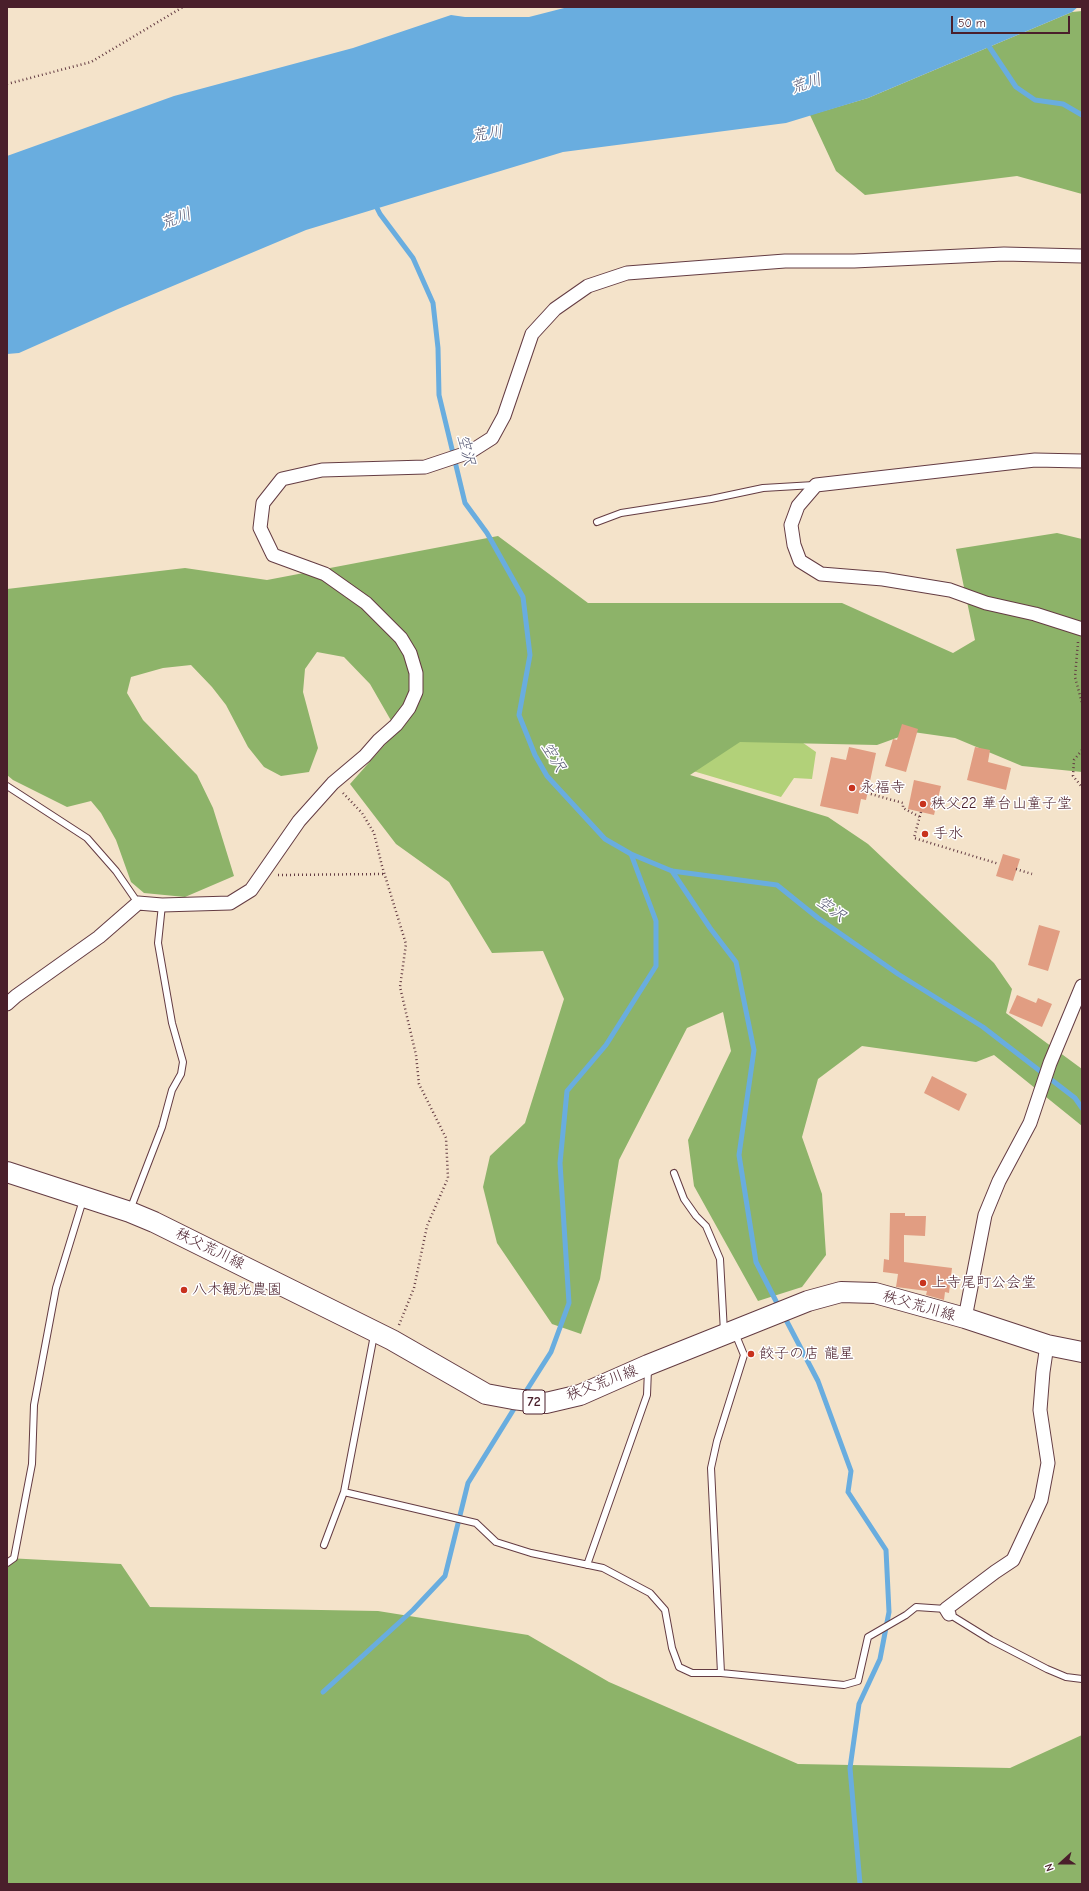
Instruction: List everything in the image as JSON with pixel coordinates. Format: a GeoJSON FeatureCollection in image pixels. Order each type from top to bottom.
{"type":"FeatureCollection","features":[{"type":"Feature","properties":{"kind":"main road","name":"秩父荒川線"},"geometry":{"type":"LineString","coordinates":[[7,1172],[130,1212],[218,1252],[392,1340],[486,1394],[546,1403],[580,1395],[648,1365],[730,1333],[808,1300],[841,1292],[875,1293],[964,1318],[1047,1345],[1082,1352]]}},
{"type":"Feature","properties":{"kind":"street"},"geometry":{"type":"LineString","coordinates":[[7,1004],[99,937],[138,903],[162,905],[230,903],[251,890],[299,821],[333,783],[365,756],[379,740],[396,725],[409,708],[416,692],[416,673],[410,654],[402,638],[366,603],[325,574],[273,555],[260,528],[263,503],[282,479],[322,470],[425,467],[470,452],[492,438],[504,416],[532,334],[554,309],[588,286],[627,273],[785,261],[854,261],[1004,254],[1082,256]]}},
{"type":"Feature","properties":{"kind":"street"},"geometry":{"type":"LineString","coordinates":[[1081,628],[1035,614],[986,603],[950,590],[883,579],[821,574],[800,561],[794,545],[792,525],[798,506],[816,485],[1035,460],[1082,461]]}},
{"type":"Feature","properties":{"kind":"street"},"geometry":{"type":"LineString","coordinates":[[964,1318],[985,1215],[999,1181],[1030,1123],[1050,1063],[1082,986]]}},
{"type":"Feature","properties":{"kind":"street"},"geometry":{"type":"LineString","coordinates":[[948,1611],[994,1572],[1013,1560],[1041,1500],[1048,1463],[1040,1410],[1047,1345]]}},
{"type":"Feature","properties":{"kind":"lane"},"geometry":{"type":"LineString","coordinates":[[596,522],[621,513],[711,499],[763,488],[816,485]]}},
{"type":"Feature","properties":{"kind":"lane"},"geometry":{"type":"LineString","coordinates":[[7,786],[87,838],[116,871],[138,903]]}},
{"type":"Feature","properties":{"kind":"lane"},"geometry":{"type":"LineString","coordinates":[[130,1212],[162,1127],[172,1090],[181,1074],[183,1062],[172,1024],[158,943],[162,905]]}},
{"type":"Feature","properties":{"kind":"lane"},"geometry":{"type":"LineString","coordinates":[[674,1173],[684,1199],[696,1216],[706,1226],[720,1259],[730,1333],[744,1355],[717,1441],[711,1468],[721,1672]]}},
{"type":"Feature","properties":{"kind":"lane"},"geometry":{"type":"LineString","coordinates":[[7,1563],[14,1558],[32,1464],[34,1405],[56,1288],[84,1197]]}},
{"type":"Feature","properties":{"kind":"lane"},"geometry":{"type":"LineString","coordinates":[[324,1545],[344,1492],[375,1332]]}},
{"type":"Feature","properties":{"kind":"lane"},"geometry":{"type":"LineString","coordinates":[[587,1564],[647,1395],[648,1365]]}},
{"type":"Feature","properties":{"kind":"lane"},"geometry":{"type":"LineString","coordinates":[[344,1492],[476,1523],[496,1542],[531,1554],[603,1568],[650,1593],[660,1604],[665,1610],[672,1648],[678,1667],[692,1673],[721,1672],[844,1686],[858,1681],[868,1637],[906,1615],[916,1607],[948,1611],[991,1640],[1047,1669],[1066,1677],[1082,1679]]}},
{"type":"Feature","properties":{"kind":"path"},"geometry":{"type":"LineString","coordinates":[[7,84],[91,62],[183,7]]}},
{"type":"Feature","properties":{"kind":"path"},"geometry":{"type":"LineString","coordinates":[[1081,628],[1075,677],[1082,703]]}},
{"type":"Feature","properties":{"kind":"path"},"geometry":{"type":"LineString","coordinates":[[1082,750],[1074,760],[1073,776],[1082,787]]}},
{"type":"Feature","properties":{"kind":"path"},"geometry":{"type":"LineString","coordinates":[[333,783],[362,813],[374,833],[406,944],[400,986],[416,1055],[419,1084],[446,1138],[448,1178],[427,1226],[414,1288],[392,1340]]}},
{"type":"Feature","properties":{"kind":"path"},"geometry":{"type":"LineString","coordinates":[[867,793],[904,803],[903,808],[920,817]]}},
{"type":"Feature","properties":{"kind":"path"},"geometry":{"type":"LineString","coordinates":[[921,812],[914,838],[999,864]]}},
{"type":"Feature","properties":{"kind":"path"},"geometry":{"type":"LineString","coordinates":[[1016,869],[1032,874]]}},
{"type":"Feature","properties":{"kind":"path"},"geometry":{"type":"LineString","coordinates":[[261,875],[385,874]]}},
{"type":"Feature","properties":{"kind":"green space"},"geometry":{"type":"Polygon","coordinates":[[[1082,11],[1082,194],[1017,176],[865,195],[836,171],[810,115],[868,98],[1072,12],[1082,11]]]}},
{"type":"Feature","properties":{"kind":"green space"},"geometry":{"type":"Polygon","coordinates":[[[1057,533],[1082,539],[1082,772],[1022,766],[955,738],[913,732],[877,745],[740,742],[690,775],[828,817],[868,844],[994,963],[1012,989],[1006,1013],[1082,1069],[1082,1126],[994,1055],[976,1062],[862,1046],[818,1079],[802,1137],[822,1194],[826,1255],[802,1287],[758,1301],[694,1186],[688,1140],[731,1051],[723,1012],[687,1028],[619,1160],[600,1279],[581,1334],[552,1324],[497,1243],[483,1187],[490,1156],[525,1123],[564,999],[543,951],[492,953],[449,882],[396,844],[350,784],[397,731],[370,684],[344,657],[317,652],[305,669],[303,692],[318,748],[309,772],[281,776],[264,767],[248,747],[226,705],[212,687],[191,665],[163,668],[131,677],[127,693],[143,720],[197,775],[213,808],[234,876],[185,897],[144,893],[131,882],[116,840],[101,813],[91,801],[67,807],[13,780],[7,775],[7,589],[185,568],[267,580],[498,536],[588,603],[842,603],[953,653],[975,640],[956,549],[1057,533]]]}},
{"type":"Feature","properties":{"kind":"green space"},"geometry":{"type":"Polygon","coordinates":[[[643,715],[789,733],[816,752],[812,779],[794,778],[781,797],[676,766],[643,715]]]}},
{"type":"Feature","properties":{"kind":"green space"},"geometry":{"type":"Polygon","coordinates":[[[7,1558],[121,1564],[150,1607],[378,1611],[528,1635],[609,1682],[798,1764],[1010,1768],[1082,1735],[1082,1884],[7,1884],[7,1558]]]}},
{"type":"Feature","properties":{"kind":"water","name":"荒川"},"geometry":{"type":"Polygon","coordinates":[[[568,7],[1078,7],[1072,12],[868,98],[786,123],[563,152],[306,230],[118,309],[19,353],[7,354],[7,156],[174,96],[353,48],[451,15],[465,17],[529,17],[568,7]]]}},
{"type":"Feature","properties":{"kind":"building"},"geometry":{"type":"Polygon","coordinates":[[[902,724],[918,729],[906,772],[885,766],[893,739],[897,740],[902,724]]]}},
{"type":"Feature","properties":{"kind":"building"},"geometry":{"type":"Polygon","coordinates":[[[849,747],[876,753],[866,800],[861,799],[858,814],[820,806],[831,757],[846,760],[849,747]]]}},
{"type":"Feature","properties":{"kind":"building"},"geometry":{"type":"Polygon","coordinates":[[[975,747],[990,750],[988,762],[1011,768],[1006,790],[967,780],[975,747]]]}},
{"type":"Feature","properties":{"kind":"building"},"geometry":{"type":"Polygon","coordinates":[[[914,780],[941,786],[934,815],[908,809],[914,780]]]}},
{"type":"Feature","properties":{"kind":"building"},"geometry":{"type":"Polygon","coordinates":[[[1003,854],[1020,859],[1013,881],[996,876],[1003,854]]]}},
{"type":"Feature","properties":{"kind":"building"},"geometry":{"type":"Polygon","coordinates":[[[1039,925],[1060,931],[1048,971],[1028,965],[1039,925]]]}},
{"type":"Feature","properties":{"kind":"building"},"geometry":{"type":"Polygon","coordinates":[[[1017,995],[1036,1003],[1038,998],[1052,1004],[1042,1027],[1009,1013],[1017,995]]]}},
{"type":"Feature","properties":{"kind":"building"},"geometry":{"type":"Polygon","coordinates":[[[932,1076],[967,1094],[959,1111],[924,1093],[932,1076]]]}},
{"type":"Feature","properties":{"kind":"building"},"geometry":{"type":"Polygon","coordinates":[[[890,1213],[905,1213],[905,1216],[926,1216],[925,1236],[904,1235],[904,1262],[952,1268],[949,1293],[945,1292],[944,1300],[926,1295],[927,1291],[896,1287],[898,1274],[883,1272],[884,1259],[889,1260],[890,1213]]]}},
{"type":"Feature","properties":{"kind":"waterway"},"geometry":{"type":"LineString","coordinates":[[986,42],[1016,87],[1035,100],[1063,104],[1082,115]]}},
{"type":"Feature","properties":{"kind":"waterway","name":"空沢"},"geometry":{"type":"LineString","coordinates":[[375,204],[380,214],[413,258],[433,303],[438,348],[439,395],[465,503],[487,533],[523,597],[530,655],[519,715],[535,755],[547,776],[605,839],[631,854],[672,871],[777,885],[818,918],[898,974],[983,1027],[1075,1098],[1082,1108]]}},
{"type":"Feature","properties":{"kind":"waterway"},"geometry":{"type":"LineString","coordinates":[[523,1396],[551,1352],[569,1303],[560,1163],[567,1091],[606,1045],[656,966],[656,921],[631,854]]}},
{"type":"Feature","properties":{"kind":"waterway"},"geometry":{"type":"LineString","coordinates":[[672,871],[710,928],[736,962],[754,1050],[739,1155],[756,1262],[780,1309]]}},
{"type":"Feature","properties":{"kind":"waterway"},"geometry":{"type":"LineString","coordinates":[[784,1316],[818,1381],[851,1471],[848,1492],[886,1550],[889,1612],[880,1659],[859,1704],[850,1768],[860,1884]]}},
{"type":"Feature","properties":{"kind":"waterway"},"geometry":{"type":"LineString","coordinates":[[323,1692],[413,1610],[445,1576],[468,1483],[517,1404]]}},
{"type":"Feature","properties":{"kind":"place","name":"永福寺"},"geometry":{"type":"Point","coordinates":[852,788]}},
{"type":"Feature","properties":{"kind":"place","name":"秩父22 華台山童子堂"},"geometry":{"type":"Point","coordinates":[923,804]}},
{"type":"Feature","properties":{"kind":"place","name":"手水"},"geometry":{"type":"Point","coordinates":[925,834]}},
{"type":"Feature","properties":{"kind":"place","name":"上寺尾町公会堂"},"geometry":{"type":"Point","coordinates":[923,1283]}},
{"type":"Feature","properties":{"kind":"place","name":"八木観光農園"},"geometry":{"type":"Point","coordinates":[184,1290]}},
{"type":"Feature","properties":{"kind":"place","name":"餃子の店 龍星"},"geometry":{"type":"Point","coordinates":[751,1354]}}]}
